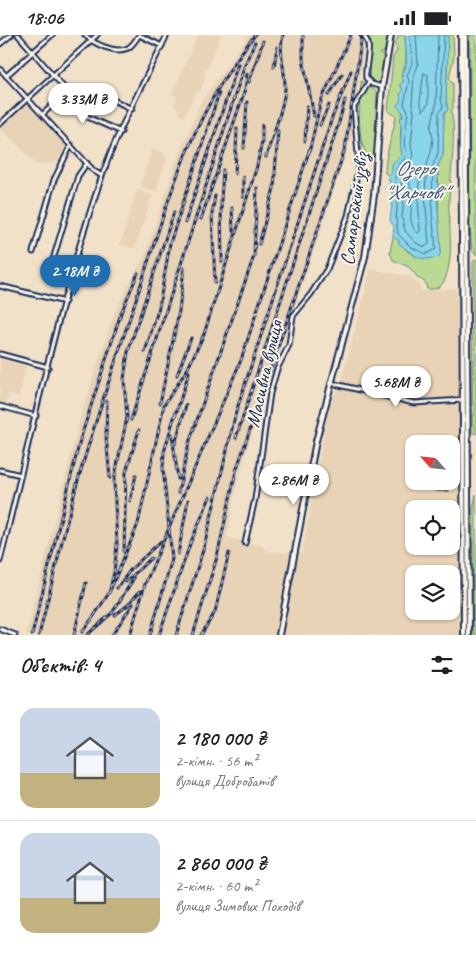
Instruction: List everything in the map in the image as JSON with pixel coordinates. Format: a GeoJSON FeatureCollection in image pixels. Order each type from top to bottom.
{"type":"FeatureCollection","features":[{"type":"Feature","properties":{"kind":"main road","name":"Самарський узвіз"},"geometry":{"type":"LineString","coordinates":[[279,635],[316,441],[367,249],[374,195],[382,87],[391,35]]}},
{"type":"Feature","properties":{"kind":"main road"},"geometry":{"type":"LineString","coordinates":[[461,35],[464,635]]}},
{"type":"Feature","properties":{"kind":"main road"},"geometry":{"type":"LineString","coordinates":[[465,35],[469,635]]}},
{"type":"Feature","properties":{"kind":"street"},"geometry":{"type":"LineString","coordinates":[[0,45],[11,35]]}},
{"type":"Feature","properties":{"kind":"street"},"geometry":{"type":"LineString","coordinates":[[18,35],[67,91],[80,95],[101,94],[132,109]]}},
{"type":"Feature","properties":{"kind":"street"},"geometry":{"type":"LineString","coordinates":[[6,76],[52,35]]}},
{"type":"Feature","properties":{"kind":"street"},"geometry":{"type":"LineString","coordinates":[[86,35],[91,41],[119,49],[130,47],[139,35],[162,46]]}},
{"type":"Feature","properties":{"kind":"street"},"geometry":{"type":"LineString","coordinates":[[0,124],[97,35]]}},
{"type":"Feature","properties":{"kind":"street"},"geometry":{"type":"LineString","coordinates":[[0,561],[65,302],[102,176],[120,132],[167,35]]}},
{"type":"Feature","properties":{"kind":"street"},"geometry":{"type":"LineString","coordinates":[[362,35],[367,39],[369,45],[366,72],[369,82],[382,87]]}},
{"type":"Feature","properties":{"kind":"street"},"geometry":{"type":"LineString","coordinates":[[0,69],[87,163],[102,176]]}},
{"type":"Feature","properties":{"kind":"street","name":"Масивна вулиця"},"geometry":{"type":"LineString","coordinates":[[245,543],[256,492],[270,393],[277,369],[289,345],[293,316],[327,269],[348,216],[359,166],[354,107],[369,82]]}},
{"type":"Feature","properties":{"kind":"street"},"geometry":{"type":"LineString","coordinates":[[43,114],[67,91]]}},
{"type":"Feature","properties":{"kind":"street"},"geometry":{"type":"LineString","coordinates":[[80,95],[79,109],[81,114],[120,132]]}},
{"type":"Feature","properties":{"kind":"street"},"geometry":{"type":"LineString","coordinates":[[33,252],[54,179],[71,145]]}},
{"type":"Feature","properties":{"kind":"street"},"geometry":{"type":"LineString","coordinates":[[49,273],[78,176],[87,163]]}},
{"type":"Feature","properties":{"kind":"street"},"geometry":{"type":"LineString","coordinates":[[0,286],[65,302]]}},
{"type":"Feature","properties":{"kind":"street"},"geometry":{"type":"LineString","coordinates":[[0,354],[48,367]]}},
{"type":"Feature","properties":{"kind":"street"},"geometry":{"type":"LineString","coordinates":[[331,383],[414,403],[463,400]]}},
{"type":"Feature","properties":{"kind":"street"},"geometry":{"type":"LineString","coordinates":[[0,406],[36,416]]}},
{"type":"Feature","properties":{"kind":"street"},"geometry":{"type":"LineString","coordinates":[[0,470],[21,475]]}},
{"type":"Feature","properties":{"kind":"street"},"geometry":{"type":"LineString","coordinates":[[0,535],[6,536]]}},
{"type":"Feature","properties":{"kind":"street"},"geometry":{"type":"LineString","coordinates":[[0,629],[15,635]]}},
{"type":"Feature","properties":{"kind":"shaded area"},"geometry":{"type":"Polygon","coordinates":[[[198,35],[221,35],[206,70],[200,92],[197,90],[184,117],[179,114],[180,110],[174,107],[178,97],[172,94],[198,35]]]}},
{"type":"Feature","properties":{"kind":"shaded area"},"geometry":{"type":"Polygon","coordinates":[[[249,35],[348,35],[364,43],[352,136],[252,434],[237,483],[227,537],[262,546],[267,551],[302,553],[326,422],[333,397],[341,382],[371,269],[412,277],[423,291],[458,288],[460,435],[405,435],[405,490],[460,490],[460,462],[462,635],[26,635],[80,418],[115,311],[146,253],[177,159],[201,102],[249,35]]]}},
{"type":"Feature","properties":{"kind":"shaded area"},"geometry":{"type":"Polygon","coordinates":[[[27,103],[66,146],[58,162],[37,165],[0,128],[27,103]]]}},
{"type":"Feature","properties":{"kind":"shaded area"},"geometry":{"type":"Polygon","coordinates":[[[152,149],[163,152],[167,158],[156,191],[140,186],[152,149]]]}},
{"type":"Feature","properties":{"kind":"shaded area"},"geometry":{"type":"Polygon","coordinates":[[[137,190],[152,195],[135,248],[120,245],[137,190]]]}},
{"type":"Feature","properties":{"kind":"shaded area"},"geometry":{"type":"Polygon","coordinates":[[[0,359],[26,366],[19,396],[9,394],[6,404],[0,403],[0,359]]]}},
{"type":"Feature","properties":{"kind":"green space"},"geometry":{"type":"Polygon","coordinates":[[[367,35],[388,35],[385,51],[379,54],[385,57],[380,84],[374,83],[367,75],[371,43],[367,35]]]}},
{"type":"Feature","properties":{"kind":"green space"},"geometry":{"type":"Polygon","coordinates":[[[399,35],[405,35],[406,55],[405,65],[401,74],[404,90],[400,136],[402,154],[394,165],[392,172],[388,175],[385,173],[386,158],[396,116],[388,111],[393,57],[397,51],[395,43],[399,35]]]}},
{"type":"Feature","properties":{"kind":"green space"},"geometry":{"type":"Polygon","coordinates":[[[448,35],[453,35],[454,57],[449,77],[453,84],[453,108],[451,112],[453,120],[453,155],[449,201],[450,260],[442,284],[433,289],[427,289],[425,282],[418,278],[409,267],[393,260],[390,252],[393,237],[400,241],[407,251],[417,257],[426,259],[439,257],[438,165],[443,155],[444,113],[448,110],[446,100],[448,35]]]}},
{"type":"Feature","properties":{"kind":"green space"},"geometry":{"type":"Polygon","coordinates":[[[470,35],[476,35],[476,255],[472,251],[469,217],[470,35]]]}},
{"type":"Feature","properties":{"kind":"green space"},"geometry":{"type":"Polygon","coordinates":[[[361,81],[377,92],[374,162],[363,147],[361,137],[359,113],[361,81]]]}},
{"type":"Feature","properties":{"kind":"green space"},"geometry":{"type":"Polygon","coordinates":[[[476,259],[476,434],[472,432],[473,262],[476,259]]]}},
{"type":"Feature","properties":{"kind":"green space"},"geometry":{"type":"Polygon","coordinates":[[[476,494],[476,635],[473,635],[473,510],[476,494]]]}},
{"type":"Feature","properties":{"kind":"water","name":"Озеро \"Харчові\""},"geometry":{"type":"Polygon","coordinates":[[[448,35],[446,100],[448,110],[444,113],[443,155],[438,165],[437,194],[441,251],[439,257],[426,259],[417,257],[393,237],[394,226],[390,221],[393,197],[388,175],[392,172],[392,164],[402,154],[400,118],[403,117],[403,112],[397,106],[403,89],[399,85],[404,81],[401,78],[407,64],[405,36],[448,35]]]}},
{"type":"Feature","properties":{"kind":"railway"},"geometry":{"type":"LineString","coordinates":[[39,635],[81,470],[173,187],[185,156],[214,95],[255,35]]}},
{"type":"Feature","properties":{"kind":"railway"},"geometry":{"type":"LineString","coordinates":[[266,157],[284,98],[285,82],[281,49],[283,35]]}},
{"type":"Feature","properties":{"kind":"railway"},"geometry":{"type":"LineString","coordinates":[[303,35],[303,59],[314,116]]}},
{"type":"Feature","properties":{"kind":"railway"},"geometry":{"type":"LineString","coordinates":[[309,153],[321,101],[351,35]]}},
{"type":"Feature","properties":{"kind":"railway"},"geometry":{"type":"LineString","coordinates":[[193,635],[217,557],[236,471],[345,149],[362,35]]}},
{"type":"Feature","properties":{"kind":"railway"},"geometry":{"type":"LineString","coordinates":[[249,82],[263,41]]}},
{"type":"Feature","properties":{"kind":"railway"},"geometry":{"type":"LineString","coordinates":[[131,420],[245,64],[255,42]]}},
{"type":"Feature","properties":{"kind":"railway"},"geometry":{"type":"LineString","coordinates":[[274,67],[277,47]]}},
{"type":"Feature","properties":{"kind":"railway"},"geometry":{"type":"LineString","coordinates":[[185,223],[238,64]]}},
{"type":"Feature","properties":{"kind":"railway"},"geometry":{"type":"LineString","coordinates":[[176,635],[204,547],[236,412],[332,118],[351,71]]}},
{"type":"Feature","properties":{"kind":"railway"},"geometry":{"type":"LineString","coordinates":[[201,219],[245,90],[247,74]]}},
{"type":"Feature","properties":{"kind":"railway"},"geometry":{"type":"LineString","coordinates":[[329,95],[342,74]]}},
{"type":"Feature","properties":{"kind":"railway"},"geometry":{"type":"LineString","coordinates":[[145,352],[159,307],[170,243],[219,93]]}},
{"type":"Feature","properties":{"kind":"railway"},"geometry":{"type":"LineString","coordinates":[[236,438],[345,100]]}},
{"type":"Feature","properties":{"kind":"railway"},"geometry":{"type":"LineString","coordinates":[[244,148],[247,102]]}},
{"type":"Feature","properties":{"kind":"railway"},"geometry":{"type":"LineString","coordinates":[[320,125],[329,105]]}},
{"type":"Feature","properties":{"kind":"railway"},"geometry":{"type":"LineString","coordinates":[[305,141],[307,106]]}},
{"type":"Feature","properties":{"kind":"railway"},"geometry":{"type":"LineString","coordinates":[[109,593],[138,524],[164,405],[188,368],[204,334],[257,166],[262,141],[262,125]]}},
{"type":"Feature","properties":{"kind":"railway"},"geometry":{"type":"LineString","coordinates":[[235,174],[237,129]]}},
{"type":"Feature","properties":{"kind":"railway"},"geometry":{"type":"LineString","coordinates":[[259,244],[274,188],[278,131]]}},
{"type":"Feature","properties":{"kind":"railway"},"geometry":{"type":"LineString","coordinates":[[130,635],[145,584],[241,360],[310,148]]}},
{"type":"Feature","properties":{"kind":"railway"},"geometry":{"type":"LineString","coordinates":[[222,262],[221,201],[223,170]]}},
{"type":"Feature","properties":{"kind":"railway"},"geometry":{"type":"LineString","coordinates":[[243,177],[243,197]]}},
{"type":"Feature","properties":{"kind":"railway"},"geometry":{"type":"LineString","coordinates":[[178,493],[189,443],[254,256],[257,188]]}},
{"type":"Feature","properties":{"kind":"railway"},"geometry":{"type":"LineString","coordinates":[[215,196],[212,214],[215,283]]}},
{"type":"Feature","properties":{"kind":"railway"},"geometry":{"type":"LineString","coordinates":[[232,208],[233,231]]}},
{"type":"Feature","properties":{"kind":"railway"},"geometry":{"type":"LineString","coordinates":[[90,622],[109,593],[114,572],[117,545],[114,481],[127,417],[124,379],[128,352],[174,212]]}},
{"type":"Feature","properties":{"kind":"railway"},"geometry":{"type":"LineString","coordinates":[[160,403],[179,311],[184,268]]}},
{"type":"Feature","properties":{"kind":"railway"},"geometry":{"type":"LineString","coordinates":[[32,635],[80,440],[121,313],[138,273]]}},
{"type":"Feature","properties":{"kind":"railway"},"geometry":{"type":"LineString","coordinates":[[177,375],[191,338]]}},
{"type":"Feature","properties":{"kind":"railway"},"geometry":{"type":"LineString","coordinates":[[175,417],[189,372]]}},
{"type":"Feature","properties":{"kind":"railway"},"geometry":{"type":"LineString","coordinates":[[107,401],[106,437],[110,478]]}},
{"type":"Feature","properties":{"kind":"railway"},"geometry":{"type":"LineString","coordinates":[[175,444],[186,405]]}},
{"type":"Feature","properties":{"kind":"railway"},"geometry":{"type":"LineString","coordinates":[[150,635],[172,559],[163,468],[164,452],[176,411]]}},
{"type":"Feature","properties":{"kind":"railway"},"geometry":{"type":"LineString","coordinates":[[124,552],[126,472],[139,430]]}},
{"type":"Feature","properties":{"kind":"railway"},"geometry":{"type":"LineString","coordinates":[[172,434],[178,479]]}},
{"type":"Feature","properties":{"kind":"railway"},"geometry":{"type":"LineString","coordinates":[[130,501],[136,475]]}},
{"type":"Feature","properties":{"kind":"railway"},"geometry":{"type":"LineString","coordinates":[[159,635],[190,544],[210,497]]}},
{"type":"Feature","properties":{"kind":"railway"},"geometry":{"type":"LineString","coordinates":[[178,554],[188,500]]}},
{"type":"Feature","properties":{"kind":"railway"},"geometry":{"type":"LineString","coordinates":[[117,588],[131,569],[161,541]]}},
{"type":"Feature","properties":{"kind":"railway"},"geometry":{"type":"LineString","coordinates":[[201,635],[215,612],[229,553]]}},
{"type":"Feature","properties":{"kind":"railway"},"geometry":{"type":"LineString","coordinates":[[126,582],[151,558]]}},
{"type":"Feature","properties":{"kind":"railway"},"geometry":{"type":"LineString","coordinates":[[87,635],[112,613],[134,578]]}},
{"type":"Feature","properties":{"kind":"railway"},"geometry":{"type":"LineString","coordinates":[[74,635],[86,583]]}},
{"type":"Feature","properties":{"kind":"railway"},"geometry":{"type":"LineString","coordinates":[[115,615],[128,605],[140,591]]}},
{"type":"Feature","properties":{"kind":"railway"},"geometry":{"type":"LineString","coordinates":[[112,635],[133,604]]}},
{"type":"Feature","properties":{"kind":"railway"},"geometry":{"type":"LineString","coordinates":[[82,632],[94,616]]}}]}
